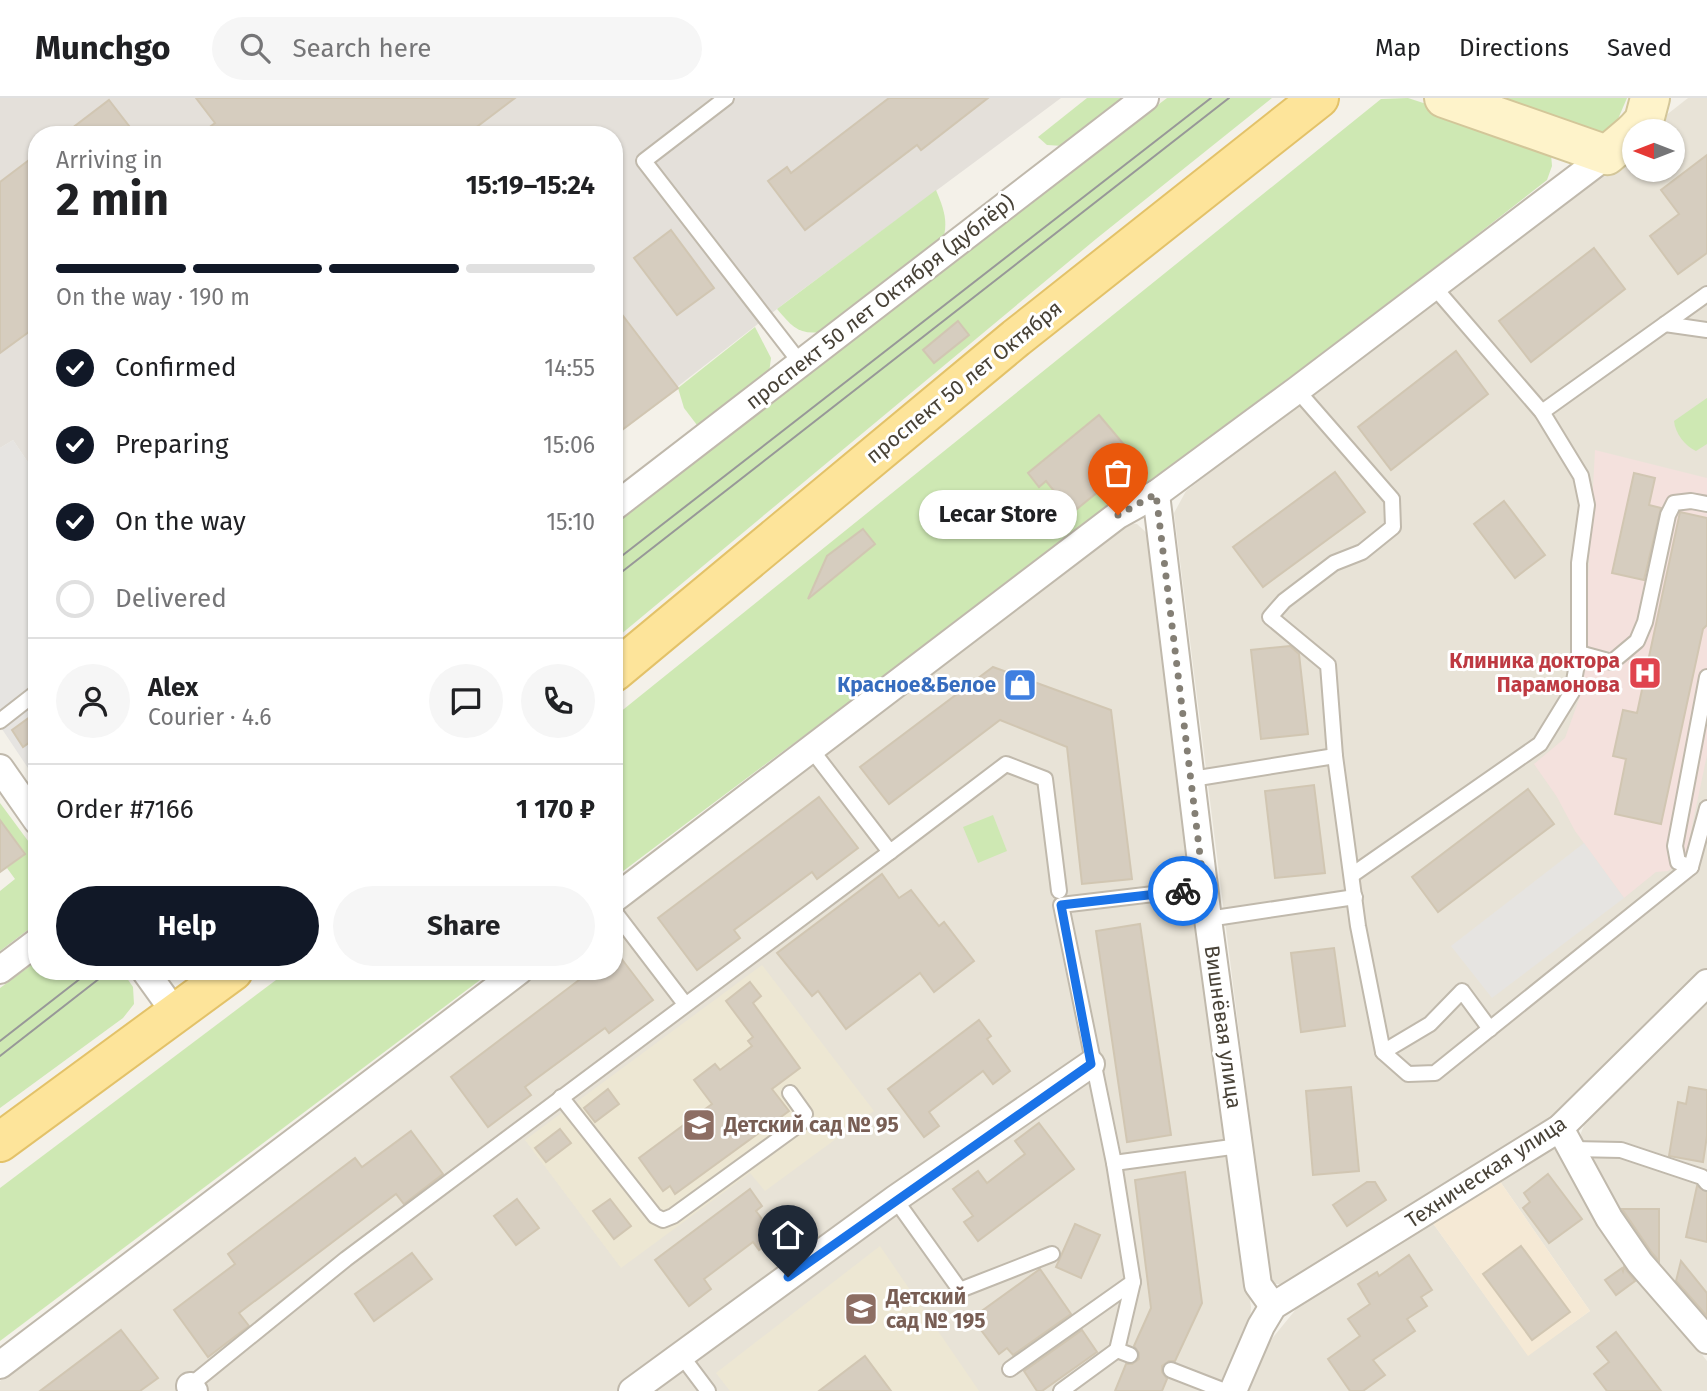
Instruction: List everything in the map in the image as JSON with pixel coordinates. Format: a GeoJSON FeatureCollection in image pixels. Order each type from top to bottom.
{"type":"FeatureCollection","features":[{"type":"Feature","properties":{"kind":"main road","name":"проспект 50 лет Октября"},"geometry":{"type":"LineString","coordinates":[[623,664],[1016,338],[1318,98]]}},
{"type":"Feature","properties":{"kind":"main road"},"geometry":{"type":"LineString","coordinates":[[1444,98],[1622,138]]}},
{"type":"Feature","properties":{"kind":"main road"},"geometry":{"type":"LineString","coordinates":[[1645,119],[1650,98]]}},
{"type":"Feature","properties":{"kind":"main road"},"geometry":{"type":"LineString","coordinates":[[0,1142],[221,980]]}},
{"type":"Feature","properties":{"kind":"street","name":"проспект 50 лет Октября (дублёр)"},"geometry":{"type":"LineString","coordinates":[[623,499],[802,365],[1005,203],[1145,98]]}},
{"type":"Feature","properties":{"kind":"street"},"geometry":{"type":"LineString","coordinates":[[623,892],[811,749],[855,712],[1118,515],[1156,494],[1435,288],[1622,142]]}},
{"type":"Feature","properties":{"kind":"street","name":"Вишнёвая улица"},"geometry":{"type":"LineString","coordinates":[[1156,494],[1204,888],[1258,1285],[1273,1306]]}},
{"type":"Feature","properties":{"kind":"street"},"geometry":{"type":"LineString","coordinates":[[0,768],[28,808]]}},
{"type":"Feature","properties":{"kind":"street"},"geometry":{"type":"LineString","coordinates":[[0,970],[28,949]]}},
{"type":"Feature","properties":{"kind":"street"},"geometry":{"type":"LineString","coordinates":[[151,980],[176,1014]]}},
{"type":"Feature","properties":{"kind":"street"},"geometry":{"type":"LineString","coordinates":[[0,1365],[507,980]]}},
{"type":"Feature","properties":{"kind":"street","name":"Техническая улица"},"geometry":{"type":"LineString","coordinates":[[1273,1306],[1567,1138],[1707,983]]}},
{"type":"Feature","properties":{"kind":"street"},"geometry":{"type":"LineString","coordinates":[[632,1391],[895,1199],[1091,1064]]}},
{"type":"Feature","properties":{"kind":"street"},"geometry":{"type":"LineString","coordinates":[[1567,1138],[1609,1218],[1640,1263],[1707,1340]]}},
{"type":"Feature","properties":{"kind":"street"},"geometry":{"type":"LineString","coordinates":[[1233,1391],[1261,1326],[1273,1306]]}},
{"type":"Feature","properties":{"kind":"lane"},"geometry":{"type":"LineString","coordinates":[[726,98],[644,161],[764,320],[802,365]]}},
{"type":"Feature","properties":{"kind":"lane"},"geometry":{"type":"LineString","coordinates":[[1352,875],[1540,744],[1572,692],[1579,653],[1579,563],[1587,505],[1581,476],[1542,412],[1435,288]]}},
{"type":"Feature","properties":{"kind":"lane"},"geometry":{"type":"LineString","coordinates":[[1542,412],[1707,294]]}},
{"type":"Feature","properties":{"kind":"lane"},"geometry":{"type":"LineString","coordinates":[[1665,324],[1707,330]]}},
{"type":"Feature","properties":{"kind":"lane"},"geometry":{"type":"LineString","coordinates":[[1297,390],[1392,499],[1392,527],[1362,552],[1334,563],[1284,601],[1270,617],[1328,665],[1335,756],[1355,897],[1383,1052],[1408,1074],[1435,1073],[1691,867],[1707,807]]}},
{"type":"Feature","properties":{"kind":"lane"},"geometry":{"type":"LineString","coordinates":[[1579,653],[1612,662],[1637,641],[1645,622],[1668,515],[1674,503],[1691,501],[1707,504]]}},
{"type":"Feature","properties":{"kind":"lane"},"geometry":{"type":"LineString","coordinates":[[1691,867],[1678,862],[1675,846],[1707,677]]}},
{"type":"Feature","properties":{"kind":"lane"},"geometry":{"type":"LineString","coordinates":[[0,721],[28,699]]}},
{"type":"Feature","properties":{"kind":"lane"},"geometry":{"type":"LineString","coordinates":[[811,749],[890,852]]}},
{"type":"Feature","properties":{"kind":"lane"},"geometry":{"type":"LineString","coordinates":[[1192,779],[1335,756]]}},
{"type":"Feature","properties":{"kind":"lane"},"geometry":{"type":"LineString","coordinates":[[189,1389],[346,1259],[1006,764],[1045,779],[1059,891]]}},
{"type":"Feature","properties":{"kind":"lane"},"geometry":{"type":"LineString","coordinates":[[1061,1391],[1124,1352],[1133,1282],[1114,1163],[1091,1064],[1061,905],[1204,888]]}},
{"type":"Feature","properties":{"kind":"lane"},"geometry":{"type":"LineString","coordinates":[[1208,919],[1355,897]]}},
{"type":"Feature","properties":{"kind":"lane"},"geometry":{"type":"LineString","coordinates":[[623,923],[685,1004]]}},
{"type":"Feature","properties":{"kind":"lane"},"geometry":{"type":"LineString","coordinates":[[1383,1052],[1430,1024],[1462,991],[1490,1028]]}},
{"type":"Feature","properties":{"kind":"lane"},"geometry":{"type":"LineString","coordinates":[[561,1097],[655,1216],[663,1220],[673,1216],[801,1123],[805,1114],[790,1093]]}},
{"type":"Feature","properties":{"kind":"lane"},"geometry":{"type":"LineString","coordinates":[[1567,1138],[1621,1150],[1702,1177],[1707,1183]]}},
{"type":"Feature","properties":{"kind":"lane"},"geometry":{"type":"LineString","coordinates":[[1114,1163],[1239,1146]]}},
{"type":"Feature","properties":{"kind":"lane"},"geometry":{"type":"LineString","coordinates":[[895,1199],[960,1290],[1052,1255]]}},
{"type":"Feature","properties":{"kind":"lane"},"geometry":{"type":"LineString","coordinates":[[1010,1369],[1133,1282]]}},
{"type":"Feature","properties":{"kind":"lane"},"geometry":{"type":"LineString","coordinates":[[681,1355],[708,1391]]}},
{"type":"Feature","properties":{"kind":"lane"},"geometry":{"type":"LineString","coordinates":[[1171,1370],[1225,1391]]}},
{"type":"Feature","properties":{"kind":"shaded area"},"geometry":{"type":"Polygon","coordinates":[[[0,98],[1061,98],[786,302],[623,429],[623,126],[28,126],[28,462],[13,440],[0,448],[0,98]]]}},
{"type":"Feature","properties":{"kind":"shaded area"},"geometry":{"type":"Polygon","coordinates":[[[1688,98],[1707,98],[1707,970],[1579,1100],[1287,1284],[1274,1284],[1269,1272],[1174,513],[1186,491],[1622,149],[1622,182],[1685,182],[1685,119],[1661,119],[1688,98]]]}},
{"type":"Feature","properties":{"kind":"shaded area"},"geometry":{"type":"Polygon","coordinates":[[[13,440],[28,462],[28,768],[0,726],[0,448],[13,440]]]}},
{"type":"Feature","properties":{"kind":"shaded area","name":"Клиника доктора Парамонова"},"geometry":{"type":"Polygon","coordinates":[[[1595,450],[1707,478],[1707,755],[1686,855],[1668,871],[1656,872],[1624,898],[1575,831],[1557,797],[1534,764],[1565,738],[1582,691],[1595,450]]]}},
{"type":"Feature","properties":{"kind":"shaded area"},"geometry":{"type":"Polygon","coordinates":[[[1120,522],[1137,524],[1149,535],[1251,1307],[1250,1321],[1221,1391],[0,1391],[0,1381],[523,980],[623,980],[623,903],[1120,522]]]}},
{"type":"Feature","properties":{"kind":"shaded area"},"geometry":{"type":"Polygon","coordinates":[[[1584,843],[1624,898],[1492,998],[1451,946],[1584,843]]]}},
{"type":"Feature","properties":{"kind":"shaded area","name":"Детский сад № 95"},"geometry":{"type":"Polygon","coordinates":[[[762,965],[874,1111],[765,1191],[750,1173],[621,1268],[525,1140],[762,965]]]}},
{"type":"Feature","properties":{"kind":"shaded area"},"geometry":{"type":"Polygon","coordinates":[[[1707,994],[1707,1325],[1646,1257],[1583,1149],[1581,1133],[1587,1118],[1707,994]]]}},
{"type":"Feature","properties":{"kind":"shaded area"},"geometry":{"type":"Polygon","coordinates":[[[1554,1149],[1565,1155],[1636,1270],[1707,1361],[1707,1391],[1244,1391],[1265,1347],[1297,1308],[1432,1222],[1528,1355],[1590,1311],[1499,1180],[1541,1153],[1554,1149]]]}},
{"type":"Feature","properties":{"kind":"shaded area"},"geometry":{"type":"Polygon","coordinates":[[[1499,1180],[1590,1311],[1528,1356],[1432,1222],[1499,1180]]]}},
{"type":"Feature","properties":{"kind":"shaded area","name":"Детский сад № 195"},"geometry":{"type":"Polygon","coordinates":[[[880,1246],[979,1391],[730,1391],[716,1373],[880,1246]]]}},
{"type":"Feature","properties":{"kind":"green space"},"geometry":{"type":"Polygon","coordinates":[[[1087,98],[1132,98],[1063,146],[1047,145],[1038,137],[1087,98]]]}},
{"type":"Feature","properties":{"kind":"green space"},"geometry":{"type":"Polygon","coordinates":[[[1167,98],[1272,98],[1096,239],[623,633],[623,510],[1167,98]]]}},
{"type":"Feature","properties":{"kind":"green space"},"geometry":{"type":"Polygon","coordinates":[[[1408,98],[1460,115],[1551,154],[1552,166],[1547,180],[1316,358],[623,871],[623,710],[1381,99],[1408,98]]]}},
{"type":"Feature","properties":{"kind":"green space"},"geometry":{"type":"Polygon","coordinates":[[[1483,98],[1627,98],[1618,119],[1596,139],[1483,98]]]}},
{"type":"Feature","properties":{"kind":"green space"},"geometry":{"type":"Polygon","coordinates":[[[936,190],[945,216],[942,243],[827,331],[804,332],[788,322],[777,309],[936,190]]]}},
{"type":"Feature","properties":{"kind":"green space"},"geometry":{"type":"Polygon","coordinates":[[[755,327],[771,358],[769,373],[700,429],[684,408],[678,388],[755,327]]]}},
{"type":"Feature","properties":{"kind":"green space"},"geometry":{"type":"Polygon","coordinates":[[[1707,398],[1707,444],[1696,451],[1681,439],[1674,421],[1707,398]]]}},
{"type":"Feature","properties":{"kind":"green space"},"geometry":{"type":"Polygon","coordinates":[[[0,803],[28,841],[28,930],[0,951],[0,891],[15,879],[7,868],[25,854],[0,820],[0,803]]]}},
{"type":"Feature","properties":{"kind":"green space"},"geometry":{"type":"Polygon","coordinates":[[[993,815],[1007,851],[978,863],[963,827],[993,815]]]}},
{"type":"Feature","properties":{"kind":"green space"},"geometry":{"type":"Polygon","coordinates":[[[28,968],[28,980],[128,980],[133,987],[134,1004],[123,1018],[0,1108],[0,988],[28,968]]]}},
{"type":"Feature","properties":{"kind":"green space"},"geometry":{"type":"Polygon","coordinates":[[[276,980],[480,980],[0,1341],[0,1188],[276,980]]]}},
{"type":"Feature","properties":{"kind":"building"},"geometry":{"type":"Polygon","coordinates":[[[196,98],[515,98],[478,126],[211,126],[215,123],[196,98]]]}},
{"type":"Feature","properties":{"kind":"building"},"geometry":{"type":"Polygon","coordinates":[[[889,98],[988,98],[921,150],[917,145],[805,230],[768,181],[787,167],[791,173],[889,98]]]}},
{"type":"Feature","properties":{"kind":"building"},"geometry":{"type":"Polygon","coordinates":[[[109,100],[129,126],[75,126],[109,100]]]}},
{"type":"Feature","properties":{"kind":"building"},"geometry":{"type":"Polygon","coordinates":[[[1707,155],[1707,253],[1678,274],[1650,236],[1679,214],[1661,190],[1672,182],[1685,182],[1685,172],[1707,155]]]}},
{"type":"Feature","properties":{"kind":"building"},"geometry":{"type":"Polygon","coordinates":[[[28,161],[28,333],[0,353],[0,182],[28,161]]]}},
{"type":"Feature","properties":{"kind":"building"},"geometry":{"type":"Polygon","coordinates":[[[671,230],[714,288],[677,315],[634,258],[671,230]]]}},
{"type":"Feature","properties":{"kind":"building"},"geometry":{"type":"Polygon","coordinates":[[[1594,248],[1625,289],[1531,362],[1499,321],[1594,248]]]}},
{"type":"Feature","properties":{"kind":"building"},"geometry":{"type":"Polygon","coordinates":[[[623,316],[678,388],[623,429],[623,316]]]}},
{"type":"Feature","properties":{"kind":"building"},"geometry":{"type":"Polygon","coordinates":[[[958,321],[969,335],[934,363],[923,350],[958,321]]]}},
{"type":"Feature","properties":{"kind":"building"},"geometry":{"type":"Polygon","coordinates":[[[1456,351],[1488,394],[1391,470],[1358,427],[1456,351]]]}},
{"type":"Feature","properties":{"kind":"building"},"geometry":{"type":"Polygon","coordinates":[[[1099,415],[1137,460],[1072,513],[1046,481],[1039,487],[1028,473],[1099,415]]]}},
{"type":"Feature","properties":{"kind":"building"},"geometry":{"type":"Polygon","coordinates":[[[1335,472],[1365,512],[1263,587],[1233,547],[1335,472]]]}},
{"type":"Feature","properties":{"kind":"building"},"geometry":{"type":"Polygon","coordinates":[[[1634,473],[1655,478],[1649,505],[1661,508],[1644,580],[1612,573],[1634,473]]]}},
{"type":"Feature","properties":{"kind":"building"},"geometry":{"type":"Polygon","coordinates":[[[1504,501],[1545,555],[1515,578],[1474,524],[1504,501]]]}},
{"type":"Feature","properties":{"kind":"building"},"geometry":{"type":"Polygon","coordinates":[[[1680,512],[1707,518],[1707,625],[1703,629],[1661,824],[1615,814],[1626,759],[1613,756],[1623,710],[1637,713],[1680,512]]]}},
{"type":"Feature","properties":{"kind":"building"},"geometry":{"type":"Polygon","coordinates":[[[863,529],[875,544],[808,599],[827,556],[863,529]]]}},
{"type":"Feature","properties":{"kind":"building"},"geometry":{"type":"Polygon","coordinates":[[[1290,646],[1299,654],[1308,734],[1261,739],[1251,650],[1290,646]]]}},
{"type":"Feature","properties":{"kind":"building"},"geometry":{"type":"Polygon","coordinates":[[[993,667],[1111,710],[1132,879],[1082,884],[1067,747],[1000,720],[889,804],[860,767],[993,667]]]}},
{"type":"Feature","properties":{"kind":"building"},"geometry":{"type":"Polygon","coordinates":[[[28,718],[28,743],[23,747],[12,730],[28,718]]]}},
{"type":"Feature","properties":{"kind":"building"},"geometry":{"type":"Polygon","coordinates":[[[1314,785],[1325,873],[1275,878],[1265,791],[1314,785]]]}},
{"type":"Feature","properties":{"kind":"building"},"geometry":{"type":"Polygon","coordinates":[[[1528,789],[1554,824],[1438,912],[1412,877],[1528,789]]]}},
{"type":"Feature","properties":{"kind":"building"},"geometry":{"type":"Polygon","coordinates":[[[819,797],[858,848],[817,879],[812,872],[734,930],[740,938],[697,970],[658,918],[819,797]]]}},
{"type":"Feature","properties":{"kind":"building"},"geometry":{"type":"Polygon","coordinates":[[[0,820],[25,854],[0,872],[0,820]]]}},
{"type":"Feature","properties":{"kind":"building"},"geometry":{"type":"Polygon","coordinates":[[[882,874],[899,898],[911,890],[939,926],[944,922],[974,961],[934,992],[920,973],[846,1029],[818,991],[812,996],[777,953],[882,874]]]}},
{"type":"Feature","properties":{"kind":"building"},"geometry":{"type":"Polygon","coordinates":[[[1140,924],[1171,1135],[1127,1142],[1096,931],[1140,924]]]}},
{"type":"Feature","properties":{"kind":"building"},"geometry":{"type":"Polygon","coordinates":[[[1334,948],[1345,1026],[1301,1032],[1291,953],[1334,948]]]}},
{"type":"Feature","properties":{"kind":"building"},"geometry":{"type":"Polygon","coordinates":[[[623,961],[653,1000],[609,1033],[605,1028],[525,1087],[531,1095],[488,1127],[451,1077],[579,980],[623,980],[623,961]]]}},
{"type":"Feature","properties":{"kind":"building"},"geometry":{"type":"Polygon","coordinates":[[[750,982],[761,996],[753,1003],[800,1068],[772,1089],[789,1111],[675,1194],[670,1186],[663,1191],[639,1158],[712,1104],[694,1080],[715,1064],[720,1070],[752,1046],[748,1041],[753,1037],[726,1001],[750,982]]]}},
{"type":"Feature","properties":{"kind":"building"},"geometry":{"type":"Polygon","coordinates":[[[979,1020],[991,1036],[987,1039],[1010,1071],[993,1084],[983,1071],[929,1112],[939,1126],[924,1137],[888,1089],[979,1020]]]}},
{"type":"Feature","properties":{"kind":"building"},"geometry":{"type":"Polygon","coordinates":[[[1351,1087],[1359,1171],[1313,1175],[1306,1091],[1351,1087]]]}},
{"type":"Feature","properties":{"kind":"building"},"geometry":{"type":"Polygon","coordinates":[[[1689,1087],[1707,1090],[1707,1136],[1703,1162],[1669,1156],[1678,1102],[1686,1104],[1689,1087]]]}},
{"type":"Feature","properties":{"kind":"building"},"geometry":{"type":"Polygon","coordinates":[[[608,1089],[619,1104],[595,1122],[584,1108],[608,1089]]]}},
{"type":"Feature","properties":{"kind":"building"},"geometry":{"type":"Polygon","coordinates":[[[1039,1123],[1074,1169],[978,1241],[964,1222],[973,1216],[953,1189],[978,1171],[987,1183],[1025,1154],[1015,1141],[1039,1123]]]}},
{"type":"Feature","properties":{"kind":"building"},"geometry":{"type":"Polygon","coordinates":[[[560,1129],[571,1143],[546,1162],[535,1148],[560,1129]]]}},
{"type":"Feature","properties":{"kind":"building"},"geometry":{"type":"Polygon","coordinates":[[[411,1131],[443,1174],[404,1204],[396,1194],[239,1313],[249,1326],[208,1357],[174,1310],[235,1264],[228,1254],[355,1158],[362,1167],[411,1131]]]}},
{"type":"Feature","properties":{"kind":"building"},"geometry":{"type":"Polygon","coordinates":[[[1185,1172],[1202,1303],[1175,1361],[1169,1361],[1162,1366],[1162,1372],[1167,1379],[1162,1391],[1115,1391],[1126,1364],[1132,1364],[1139,1359],[1139,1353],[1134,1346],[1151,1308],[1135,1180],[1185,1172]]]}},
{"type":"Feature","properties":{"kind":"building"},"geometry":{"type":"Polygon","coordinates":[[[1548,1174],[1582,1219],[1549,1243],[1523,1208],[1530,1202],[1524,1193],[1548,1174]]]}},
{"type":"Feature","properties":{"kind":"building"},"geometry":{"type":"Polygon","coordinates":[[[1367,1182],[1375,1182],[1386,1200],[1347,1226],[1333,1205],[1367,1182]]]}},
{"type":"Feature","properties":{"kind":"building"},"geometry":{"type":"Polygon","coordinates":[[[1697,1186],[1707,1192],[1707,1242],[1686,1237],[1697,1186]]]}},
{"type":"Feature","properties":{"kind":"building"},"geometry":{"type":"Polygon","coordinates":[[[750,1189],[762,1206],[756,1211],[776,1238],[759,1250],[753,1242],[704,1279],[711,1289],[689,1306],[655,1260],[750,1189]]]}},
{"type":"Feature","properties":{"kind":"building"},"geometry":{"type":"Polygon","coordinates":[[[517,1199],[539,1228],[516,1245],[494,1216],[517,1199]]]}},
{"type":"Feature","properties":{"kind":"building"},"geometry":{"type":"Polygon","coordinates":[[[610,1199],[631,1226],[614,1239],[593,1211],[610,1199]]]}},
{"type":"Feature","properties":{"kind":"building"},"geometry":{"type":"Polygon","coordinates":[[[1622,1209],[1659,1209],[1659,1261],[1652,1253],[1622,1209]]]}},
{"type":"Feature","properties":{"kind":"building"},"geometry":{"type":"Polygon","coordinates":[[[1075,1224],[1100,1235],[1081,1278],[1056,1267],[1075,1224]]]}},
{"type":"Feature","properties":{"kind":"building"},"geometry":{"type":"Polygon","coordinates":[[[1521,1246],[1570,1312],[1532,1340],[1483,1274],[1521,1246]]]}},
{"type":"Feature","properties":{"kind":"building"},"geometry":{"type":"Polygon","coordinates":[[[412,1253],[432,1279],[374,1321],[355,1294],[412,1253]]]}},
{"type":"Feature","properties":{"kind":"building"},"geometry":{"type":"Polygon","coordinates":[[[1409,1255],[1432,1290],[1421,1297],[1427,1306],[1407,1319],[1415,1331],[1373,1360],[1385,1375],[1363,1391],[1350,1391],[1328,1359],[1360,1336],[1348,1319],[1370,1304],[1358,1284],[1377,1272],[1379,1276],[1409,1255]]]}},
{"type":"Feature","properties":{"kind":"building"},"geometry":{"type":"Polygon","coordinates":[[[1681,1261],[1707,1293],[1707,1316],[1676,1281],[1681,1261]]]}},
{"type":"Feature","properties":{"kind":"building"},"geometry":{"type":"Polygon","coordinates":[[[1624,1267],[1635,1281],[1616,1295],[1605,1280],[1622,1268],[1623,1271],[1624,1267]]]}},
{"type":"Feature","properties":{"kind":"building"},"geometry":{"type":"Polygon","coordinates":[[[1040,1269],[1071,1314],[1013,1355],[1007,1348],[999,1354],[972,1318],[1040,1269]]]}},
{"type":"Feature","properties":{"kind":"building"},"geometry":{"type":"Polygon","coordinates":[[[121,1330],[158,1378],[140,1391],[40,1391],[121,1330]]]}},
{"type":"Feature","properties":{"kind":"building"},"geometry":{"type":"Polygon","coordinates":[[[1082,1330],[1097,1352],[1042,1391],[1037,1391],[1024,1371],[1082,1330]]]}},
{"type":"Feature","properties":{"kind":"building"},"geometry":{"type":"Polygon","coordinates":[[[1616,1332],[1661,1391],[1607,1391],[1594,1374],[1609,1362],[1597,1347],[1616,1332]]]}},
{"type":"Feature","properties":{"kind":"building"},"geometry":{"type":"Polygon","coordinates":[[[865,1356],[891,1391],[819,1391],[865,1356]]]}},
{"type":"Feature","properties":{"kind":"tram line"},"geometry":{"type":"LineString","coordinates":[[623,555],[1211,98]]}},
{"type":"Feature","properties":{"kind":"tram line"},"geometry":{"type":"LineString","coordinates":[[623,571],[1229,98]]}},
{"type":"Feature","properties":{"kind":"tram line"},"geometry":{"type":"LineString","coordinates":[[0,1041],[78,980]]}},
{"type":"Feature","properties":{"kind":"tram line"},"geometry":{"type":"LineString","coordinates":[[0,1056],[97,980]]}},
{"type":"Feature","properties":{"kind":"way so far"},"geometry":{"type":"LineString","coordinates":[[1118,515],[1156,494],[1204,888],[1183,891]]}},
{"type":"Feature","properties":{"kind":"place","name":"Lecar Store"},"geometry":{"type":"Point","coordinates":[1118,515]}},
{"type":"Feature","properties":{"kind":"place","name":"Клиника доктора Парамонова"},"geometry":{"type":"Point","coordinates":[1645,673]}},
{"type":"Feature","properties":{"kind":"place","name":"Красное&Белое"},"geometry":{"type":"Point","coordinates":[1020,685]}},
{"type":"Feature","properties":{"kind":"place","name":"Детский сад № 95"},"geometry":{"type":"Point","coordinates":[699,1125]}},
{"type":"Feature","properties":{"kind":"place","name":"Детский сад № 195"},"geometry":{"type":"Point","coordinates":[861,1309]}},
{"type":"Feature","properties":{"kind":"route"},"geometry":{"type":"LineString","coordinates":[[788,1277],[895,1199],[1091,1064],[1061,905],[1183,891]]}}]}
